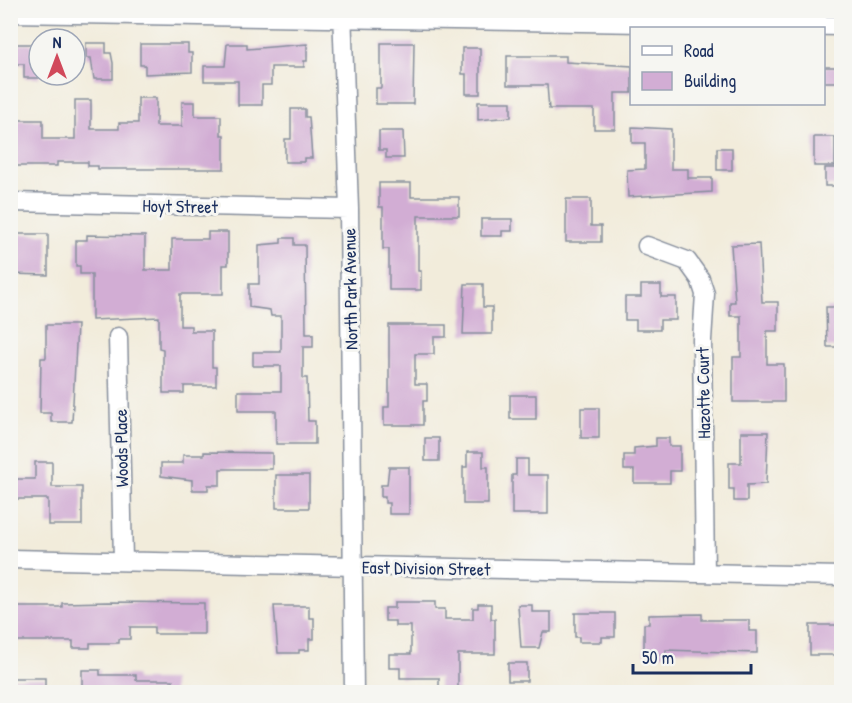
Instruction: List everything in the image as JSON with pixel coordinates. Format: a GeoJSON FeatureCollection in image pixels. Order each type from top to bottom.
{"type":"FeatureCollection","features":[{"type":"Feature","properties":{"kind":"street"},"geometry":{"type":"LineString","coordinates":[[10,13],[814,18],[842,26]]}},
{"type":"Feature","properties":{"kind":"street","name":"North Park Avenue"},"geometry":{"type":"LineString","coordinates":[[342,14],[349,210],[354,693]]}},
{"type":"Feature","properties":{"kind":"street","name":"Hoyt Street"},"geometry":{"type":"LineString","coordinates":[[10,202],[349,210]]}},
{"type":"Feature","properties":{"kind":"street","name":"Hazotte Court"},"geometry":{"type":"LineString","coordinates":[[647,246],[687,261],[700,279],[705,294],[702,340],[705,573]]}},
{"type":"Feature","properties":{"kind":"street","name":"Woods Place"},"geometry":{"type":"LineString","coordinates":[[118,337],[123,560]]}},
{"type":"Feature","properties":{"kind":"street","name":"East Division Street"},"geometry":{"type":"LineString","coordinates":[[10,559],[842,576]]}},
{"type":"Feature","properties":{"kind":"building"},"geometry":{"type":"Polygon","coordinates":[[[87,43],[106,43],[106,53],[111,53],[113,63],[113,79],[94,79],[91,58],[87,58],[87,43]]]}},
{"type":"Feature","properties":{"kind":"building"},"geometry":{"type":"Polygon","coordinates":[[[381,43],[414,43],[413,104],[376,104],[376,88],[381,88],[381,43]]]}},
{"type":"Feature","properties":{"kind":"building"},"geometry":{"type":"Polygon","coordinates":[[[10,44],[27,44],[27,78],[24,78],[24,64],[10,64],[10,44]]]}},
{"type":"Feature","properties":{"kind":"building"},"geometry":{"type":"Polygon","coordinates":[[[140,44],[188,44],[188,53],[192,53],[192,72],[145,74],[145,65],[140,65],[140,44]]]}},
{"type":"Feature","properties":{"kind":"building"},"geometry":{"type":"Polygon","coordinates":[[[227,44],[247,44],[247,49],[307,44],[307,61],[304,61],[304,67],[271,67],[271,85],[262,85],[262,105],[238,105],[238,81],[204,81],[204,66],[225,66],[227,44]]]}},
{"type":"Feature","properties":{"kind":"building"},"geometry":{"type":"Polygon","coordinates":[[[462,48],[480,48],[480,94],[466,94],[466,74],[462,74],[462,48]]]}},
{"type":"Feature","properties":{"kind":"building"},"geometry":{"type":"Polygon","coordinates":[[[507,56],[566,56],[566,62],[630,66],[630,93],[615,93],[615,129],[594,129],[594,109],[549,109],[547,85],[507,85],[507,56]]]}},
{"type":"Feature","properties":{"kind":"building"},"geometry":{"type":"Polygon","coordinates":[[[825,67],[842,67],[842,82],[825,82],[825,67]]]}},
{"type":"Feature","properties":{"kind":"building"},"geometry":{"type":"Polygon","coordinates":[[[138,98],[156,98],[156,126],[182,126],[182,102],[195,102],[195,116],[221,116],[221,135],[224,135],[224,169],[98,169],[98,166],[88,166],[88,162],[57,162],[57,166],[10,166],[10,120],[43,120],[43,139],[75,139],[75,100],[91,100],[91,129],[119,129],[119,123],[138,123],[138,98]]]}},
{"type":"Feature","properties":{"kind":"building"},"geometry":{"type":"Polygon","coordinates":[[[478,102],[511,102],[511,117],[478,120],[478,102]]]}},
{"type":"Feature","properties":{"kind":"building"},"geometry":{"type":"Polygon","coordinates":[[[291,109],[305,109],[305,117],[309,117],[312,158],[304,158],[304,162],[285,162],[285,139],[291,139],[291,109]]]}},
{"type":"Feature","properties":{"kind":"building"},"geometry":{"type":"Polygon","coordinates":[[[632,127],[671,129],[671,169],[688,169],[688,178],[712,178],[712,192],[628,197],[627,170],[645,169],[645,143],[632,143],[632,127]]]}},
{"type":"Feature","properties":{"kind":"building"},"geometry":{"type":"Polygon","coordinates":[[[379,131],[403,131],[404,158],[386,158],[386,150],[379,150],[379,131]]]}},
{"type":"Feature","properties":{"kind":"building"},"geometry":{"type":"Polygon","coordinates":[[[814,137],[835,137],[835,166],[814,166],[814,137]]]}},
{"type":"Feature","properties":{"kind":"building"},"geometry":{"type":"Polygon","coordinates":[[[717,148],[732,148],[732,170],[717,170],[717,148]]]}},
{"type":"Feature","properties":{"kind":"building"},"geometry":{"type":"Polygon","coordinates":[[[825,168],[842,168],[842,186],[825,186],[825,168]]]}},
{"type":"Feature","properties":{"kind":"building"},"geometry":{"type":"Polygon","coordinates":[[[379,183],[411,183],[411,197],[459,197],[459,216],[418,216],[418,271],[421,271],[421,290],[389,290],[389,249],[383,249],[383,207],[379,207],[379,183]]]}},
{"type":"Feature","properties":{"kind":"building"},"geometry":{"type":"Polygon","coordinates":[[[566,199],[591,199],[591,226],[601,226],[601,242],[566,242],[566,199]]]}},
{"type":"Feature","properties":{"kind":"building"},"geometry":{"type":"Polygon","coordinates":[[[481,219],[512,219],[512,231],[502,231],[502,236],[481,236],[481,219]]]}},
{"type":"Feature","properties":{"kind":"building"},"geometry":{"type":"Polygon","coordinates":[[[208,232],[228,232],[228,265],[223,265],[223,294],[180,294],[180,326],[191,326],[191,331],[212,331],[212,367],[216,367],[216,386],[184,386],[184,393],[163,393],[163,349],[159,348],[159,317],[92,320],[92,274],[80,274],[80,266],[76,266],[76,240],[87,240],[87,235],[145,236],[145,270],[172,270],[172,239],[208,239],[208,232]]]}},
{"type":"Feature","properties":{"kind":"building"},"geometry":{"type":"Polygon","coordinates":[[[10,234],[48,234],[48,275],[10,274],[10,234]]]}},
{"type":"Feature","properties":{"kind":"building"},"geometry":{"type":"Polygon","coordinates":[[[281,238],[294,238],[294,245],[305,245],[306,334],[313,334],[313,347],[303,347],[303,378],[307,378],[308,421],[315,421],[315,444],[276,444],[276,411],[238,411],[238,391],[281,391],[281,366],[253,366],[253,352],[281,352],[281,316],[271,316],[270,310],[249,307],[249,284],[259,284],[259,245],[281,243],[281,238]]]}},
{"type":"Feature","properties":{"kind":"building"},"geometry":{"type":"Polygon","coordinates":[[[759,244],[762,302],[778,302],[778,331],[767,331],[767,364],[784,364],[784,402],[733,402],[733,357],[741,357],[741,316],[730,316],[730,302],[735,302],[731,245],[759,244]]]}},
{"type":"Feature","properties":{"kind":"building"},"geometry":{"type":"Polygon","coordinates":[[[465,284],[483,284],[483,307],[492,307],[492,334],[463,334],[465,284]]]}},
{"type":"Feature","properties":{"kind":"building"},"geometry":{"type":"Polygon","coordinates":[[[641,285],[661,285],[661,297],[676,297],[676,320],[660,320],[660,330],[636,330],[636,320],[625,320],[625,297],[641,297],[641,285]]]}},
{"type":"Feature","properties":{"kind":"building"},"geometry":{"type":"Polygon","coordinates":[[[826,307],[842,307],[842,347],[827,347],[826,307]]]}},
{"type":"Feature","properties":{"kind":"building"},"geometry":{"type":"Polygon","coordinates":[[[46,325],[77,325],[72,422],[51,422],[51,413],[40,413],[41,358],[46,358],[46,325]]]}},
{"type":"Feature","properties":{"kind":"building"},"geometry":{"type":"Polygon","coordinates":[[[389,325],[446,325],[446,337],[434,337],[434,354],[415,354],[415,384],[427,384],[427,401],[423,401],[423,425],[384,425],[384,407],[389,407],[389,325]]]}},
{"type":"Feature","properties":{"kind":"building"},"geometry":{"type":"Polygon","coordinates":[[[510,395],[536,395],[536,419],[510,419],[510,395]]]}},
{"type":"Feature","properties":{"kind":"building"},"geometry":{"type":"Polygon","coordinates":[[[581,408],[599,408],[599,438],[581,438],[581,408]]]}},
{"type":"Feature","properties":{"kind":"building"},"geometry":{"type":"Polygon","coordinates":[[[741,432],[768,432],[766,484],[747,485],[747,501],[734,501],[734,489],[729,489],[729,463],[741,463],[741,432]]]}},
{"type":"Feature","properties":{"kind":"building"},"geometry":{"type":"Polygon","coordinates":[[[425,438],[439,438],[439,461],[425,461],[425,438]]]}},
{"type":"Feature","properties":{"kind":"building"},"geometry":{"type":"Polygon","coordinates":[[[656,438],[669,438],[669,446],[680,446],[680,471],[670,471],[670,483],[634,483],[634,470],[624,470],[624,455],[634,455],[634,448],[656,446],[656,438]]]}},
{"type":"Feature","properties":{"kind":"building"},"geometry":{"type":"Polygon","coordinates":[[[204,452],[272,453],[272,469],[220,469],[220,485],[208,485],[208,490],[192,490],[192,480],[161,476],[161,463],[183,463],[183,455],[204,455],[204,452]]]}},
{"type":"Feature","properties":{"kind":"building"},"geometry":{"type":"Polygon","coordinates":[[[467,452],[483,452],[483,467],[488,467],[488,504],[463,504],[463,467],[467,467],[467,452]]]}},
{"type":"Feature","properties":{"kind":"building"},"geometry":{"type":"Polygon","coordinates":[[[516,459],[528,459],[528,475],[548,475],[548,514],[512,514],[512,475],[516,475],[516,459]]]}},
{"type":"Feature","properties":{"kind":"building"},"geometry":{"type":"Polygon","coordinates":[[[35,462],[52,462],[52,487],[82,487],[82,525],[48,525],[48,499],[10,499],[10,479],[35,479],[35,462]]]}},
{"type":"Feature","properties":{"kind":"building"},"geometry":{"type":"Polygon","coordinates":[[[389,467],[409,467],[409,514],[389,514],[389,503],[385,503],[385,497],[381,497],[381,485],[387,485],[389,467]]]}},
{"type":"Feature","properties":{"kind":"building"},"geometry":{"type":"Polygon","coordinates":[[[276,475],[309,475],[309,508],[276,508],[276,475]]]}},
{"type":"Feature","properties":{"kind":"building"},"geometry":{"type":"Polygon","coordinates":[[[395,602],[435,602],[435,609],[445,609],[445,619],[473,619],[473,608],[478,608],[478,604],[491,604],[491,619],[495,619],[495,654],[458,654],[458,693],[439,693],[439,678],[400,678],[400,668],[389,668],[389,654],[411,654],[411,626],[395,626],[395,621],[385,621],[385,608],[395,608],[395,602]]]}},
{"type":"Feature","properties":{"kind":"building"},"geometry":{"type":"Polygon","coordinates":[[[62,603],[204,603],[204,634],[154,634],[154,627],[130,627],[130,639],[119,639],[119,643],[90,643],[90,648],[73,648],[73,641],[10,641],[10,607],[62,607],[62,603]]]}},
{"type":"Feature","properties":{"kind":"building"},"geometry":{"type":"Polygon","coordinates":[[[518,605],[532,605],[532,612],[551,612],[551,632],[543,632],[539,648],[521,648],[518,605]]]}},
{"type":"Feature","properties":{"kind":"building"},"geometry":{"type":"Polygon","coordinates":[[[274,606],[309,606],[309,618],[314,618],[314,639],[309,639],[309,650],[299,650],[299,653],[278,653],[274,606]]]}},
{"type":"Feature","properties":{"kind":"building"},"geometry":{"type":"Polygon","coordinates":[[[575,613],[615,613],[615,637],[602,637],[602,642],[579,642],[579,637],[575,637],[575,613]]]}},
{"type":"Feature","properties":{"kind":"building"},"geometry":{"type":"Polygon","coordinates":[[[702,614],[702,620],[749,620],[749,631],[757,631],[757,653],[666,650],[666,655],[644,654],[644,624],[649,624],[649,615],[702,614]]]}},
{"type":"Feature","properties":{"kind":"building"},"geometry":{"type":"Polygon","coordinates":[[[810,625],[838,625],[838,655],[810,655],[810,625]]]}},
{"type":"Feature","properties":{"kind":"building"},"geometry":{"type":"Polygon","coordinates":[[[508,663],[527,663],[527,681],[508,681],[508,663]]]}},
{"type":"Feature","properties":{"kind":"building"},"geometry":{"type":"Polygon","coordinates":[[[82,670],[100,670],[100,675],[136,675],[136,680],[173,680],[173,693],[90,691],[90,687],[82,687],[82,670]]]}},
{"type":"Feature","properties":{"kind":"building"},"geometry":{"type":"Polygon","coordinates":[[[10,678],[45,678],[45,693],[10,693],[10,678]]]}}]}
